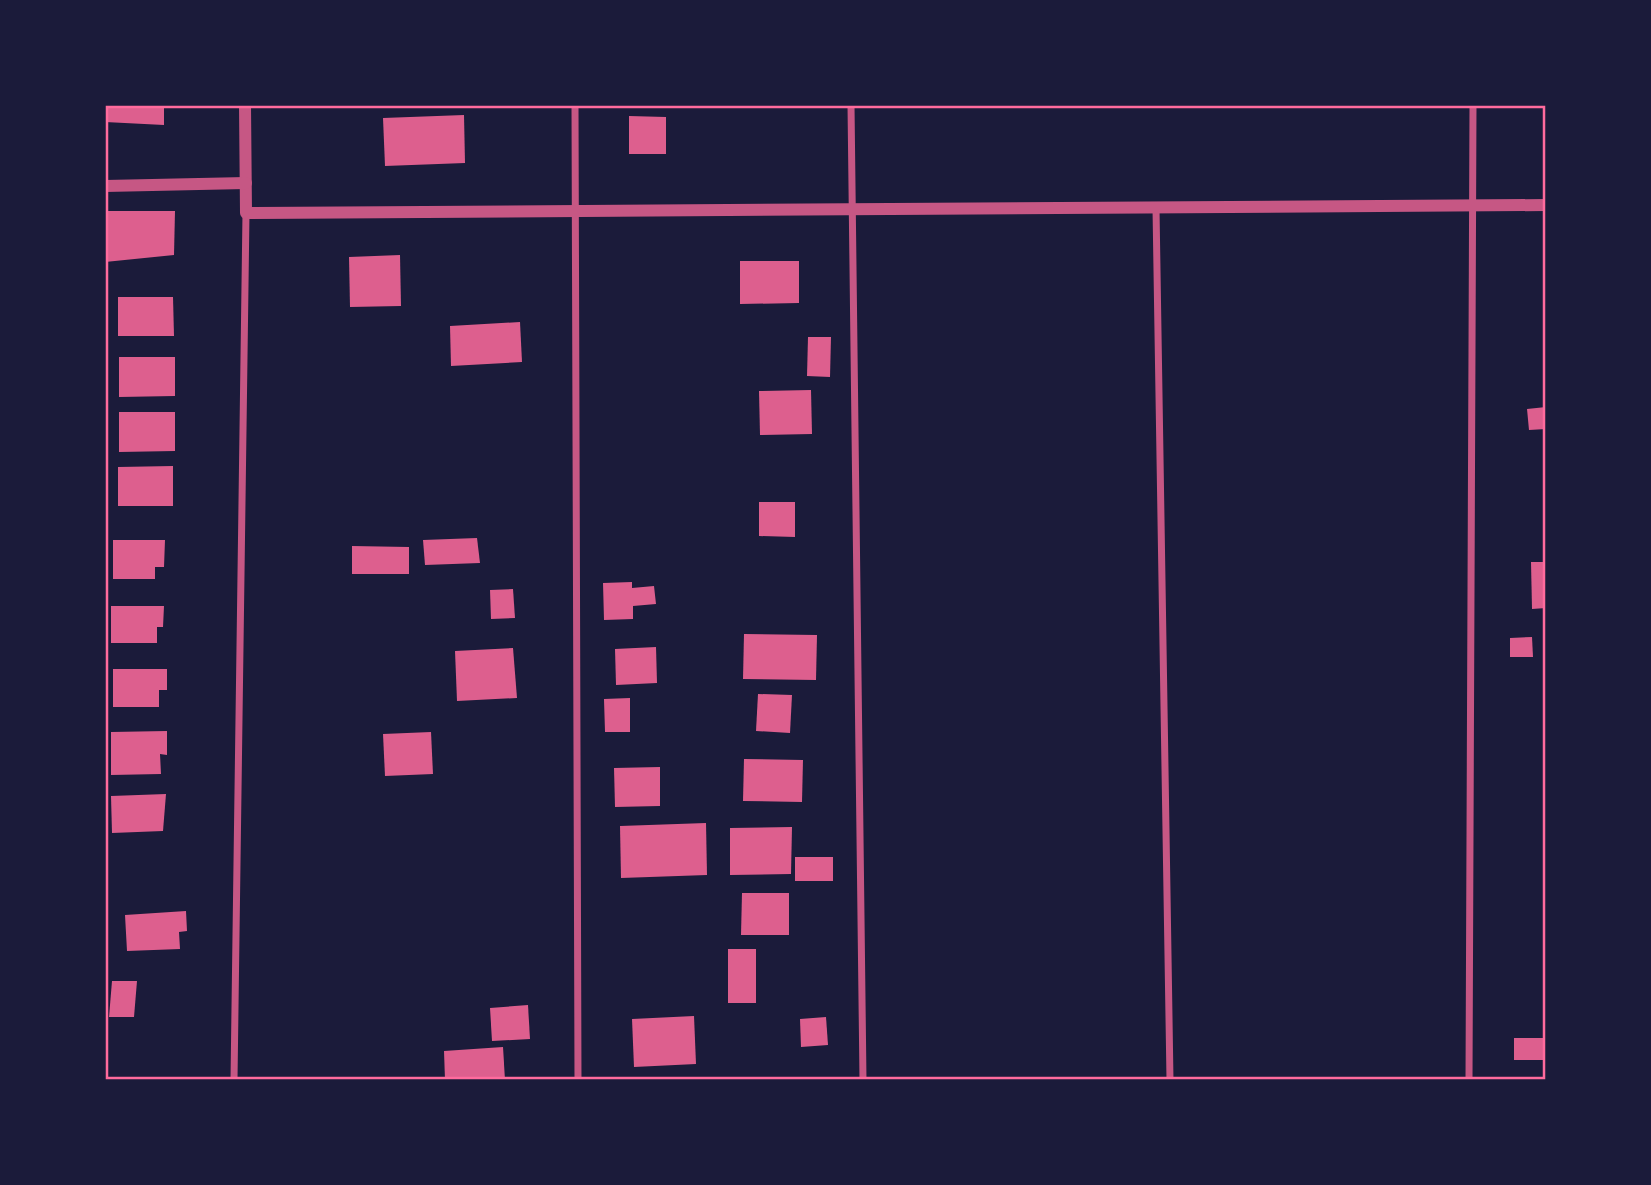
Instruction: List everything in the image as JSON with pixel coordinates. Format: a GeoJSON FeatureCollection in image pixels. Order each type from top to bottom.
{"type":"FeatureCollection","features":[{"type":"Feature","properties":{"kind":"street"},"geometry":{"type":"LineString","coordinates":[[234,1080],[246,213],[245,105]]}},
{"type":"Feature","properties":{"kind":"street"},"geometry":{"type":"LineString","coordinates":[[575,105],[578,1080]]}},
{"type":"Feature","properties":{"kind":"street"},"geometry":{"type":"LineString","coordinates":[[851,105],[863,1080]]}},
{"type":"Feature","properties":{"kind":"street"},"geometry":{"type":"LineString","coordinates":[[1469,1080],[1473,105]]}},
{"type":"Feature","properties":{"kind":"street"},"geometry":{"type":"LineString","coordinates":[[105,186],[246,183]]}},
{"type":"Feature","properties":{"kind":"street"},"geometry":{"type":"LineString","coordinates":[[246,213],[1546,205]]}},
{"type":"Feature","properties":{"kind":"street"},"geometry":{"type":"LineString","coordinates":[[1156,208],[1170,1080]]}},
{"type":"Feature","properties":{"kind":"building"},"geometry":{"type":"Polygon","coordinates":[[[105,105],[164,105],[164,125],[105,122],[105,105]]]}},
{"type":"Feature","properties":{"kind":"building"},"geometry":{"type":"Polygon","coordinates":[[[464,115],[465,163],[385,166],[383,118],[464,115]]]}},
{"type":"Feature","properties":{"kind":"building"},"geometry":{"type":"Polygon","coordinates":[[[629,116],[666,117],[666,154],[629,154],[629,116]]]}},
{"type":"Feature","properties":{"kind":"building"},"geometry":{"type":"Polygon","coordinates":[[[105,211],[175,211],[174,255],[105,262],[105,211]]]}},
{"type":"Feature","properties":{"kind":"building"},"geometry":{"type":"Polygon","coordinates":[[[400,255],[401,306],[350,307],[349,257],[400,255]]]}},
{"type":"Feature","properties":{"kind":"building"},"geometry":{"type":"Polygon","coordinates":[[[740,261],[799,261],[799,303],[740,304],[740,261]]]}},
{"type":"Feature","properties":{"kind":"building"},"geometry":{"type":"Polygon","coordinates":[[[118,297],[173,297],[174,336],[118,336],[118,297]]]}},
{"type":"Feature","properties":{"kind":"building"},"geometry":{"type":"Polygon","coordinates":[[[520,322],[522,362],[451,366],[450,326],[520,322]]]}},
{"type":"Feature","properties":{"kind":"building"},"geometry":{"type":"Polygon","coordinates":[[[808,337],[831,337],[830,377],[807,376],[808,337]]]}},
{"type":"Feature","properties":{"kind":"building"},"geometry":{"type":"Polygon","coordinates":[[[119,357],[175,357],[175,396],[119,397],[119,357]]]}},
{"type":"Feature","properties":{"kind":"building"},"geometry":{"type":"Polygon","coordinates":[[[811,390],[812,434],[760,435],[759,391],[811,390]]]}},
{"type":"Feature","properties":{"kind":"building"},"geometry":{"type":"Polygon","coordinates":[[[1546,407],[1546,429],[1529,430],[1527,409],[1546,407]]]}},
{"type":"Feature","properties":{"kind":"building"},"geometry":{"type":"Polygon","coordinates":[[[119,412],[175,412],[175,451],[119,452],[119,412]]]}},
{"type":"Feature","properties":{"kind":"building"},"geometry":{"type":"Polygon","coordinates":[[[173,466],[173,506],[118,506],[118,467],[173,466]]]}},
{"type":"Feature","properties":{"kind":"building"},"geometry":{"type":"Polygon","coordinates":[[[759,502],[795,502],[795,537],[759,536],[759,502]]]}},
{"type":"Feature","properties":{"kind":"building"},"geometry":{"type":"Polygon","coordinates":[[[477,538],[480,563],[425,565],[423,540],[477,538]]]}},
{"type":"Feature","properties":{"kind":"building"},"geometry":{"type":"Polygon","coordinates":[[[113,540],[165,540],[164,567],[155,567],[155,579],[113,579],[113,540]]]}},
{"type":"Feature","properties":{"kind":"building"},"geometry":{"type":"Polygon","coordinates":[[[352,546],[409,547],[409,574],[352,574],[352,546]]]}},
{"type":"Feature","properties":{"kind":"building"},"geometry":{"type":"Polygon","coordinates":[[[1531,562],[1546,562],[1546,608],[1532,609],[1531,562]]]}},
{"type":"Feature","properties":{"kind":"building"},"geometry":{"type":"Polygon","coordinates":[[[632,582],[632,588],[654,586],[656,604],[633,606],[633,619],[604,620],[603,583],[632,582]]]}},
{"type":"Feature","properties":{"kind":"building"},"geometry":{"type":"Polygon","coordinates":[[[513,589],[515,618],[491,619],[490,590],[513,589]]]}},
{"type":"Feature","properties":{"kind":"building"},"geometry":{"type":"Polygon","coordinates":[[[111,606],[164,606],[163,627],[157,627],[157,643],[111,643],[111,606]]]}},
{"type":"Feature","properties":{"kind":"building"},"geometry":{"type":"Polygon","coordinates":[[[744,634],[817,635],[816,680],[743,679],[744,634]]]}},
{"type":"Feature","properties":{"kind":"building"},"geometry":{"type":"Polygon","coordinates":[[[1532,637],[1533,657],[1510,657],[1510,638],[1532,637]]]}},
{"type":"Feature","properties":{"kind":"building"},"geometry":{"type":"Polygon","coordinates":[[[656,647],[657,683],[616,685],[615,649],[656,647]]]}},
{"type":"Feature","properties":{"kind":"building"},"geometry":{"type":"Polygon","coordinates":[[[513,648],[517,698],[457,701],[455,651],[513,648]]]}},
{"type":"Feature","properties":{"kind":"building"},"geometry":{"type":"Polygon","coordinates":[[[113,669],[167,669],[167,690],[159,690],[159,707],[113,707],[113,669]]]}},
{"type":"Feature","properties":{"kind":"building"},"geometry":{"type":"Polygon","coordinates":[[[758,694],[792,695],[790,733],[756,731],[758,694]]]}},
{"type":"Feature","properties":{"kind":"building"},"geometry":{"type":"Polygon","coordinates":[[[630,698],[630,732],[605,732],[604,699],[630,698]]]}},
{"type":"Feature","properties":{"kind":"building"},"geometry":{"type":"Polygon","coordinates":[[[167,731],[167,755],[160,754],[161,774],[111,775],[111,732],[167,731]]]}},
{"type":"Feature","properties":{"kind":"building"},"geometry":{"type":"Polygon","coordinates":[[[431,732],[433,774],[385,776],[383,734],[431,732]]]}},
{"type":"Feature","properties":{"kind":"building"},"geometry":{"type":"Polygon","coordinates":[[[744,759],[803,760],[802,802],[743,801],[744,759]]]}},
{"type":"Feature","properties":{"kind":"building"},"geometry":{"type":"Polygon","coordinates":[[[660,767],[660,806],[615,807],[614,768],[660,767]]]}},
{"type":"Feature","properties":{"kind":"building"},"geometry":{"type":"Polygon","coordinates":[[[166,794],[163,831],[112,833],[111,796],[166,794]]]}},
{"type":"Feature","properties":{"kind":"building"},"geometry":{"type":"Polygon","coordinates":[[[706,823],[707,875],[621,878],[620,826],[706,823]]]}},
{"type":"Feature","properties":{"kind":"building"},"geometry":{"type":"Polygon","coordinates":[[[792,827],[791,874],[730,875],[730,828],[792,827]]]}},
{"type":"Feature","properties":{"kind":"building"},"geometry":{"type":"Polygon","coordinates":[[[795,857],[833,857],[833,881],[795,881],[795,857]]]}},
{"type":"Feature","properties":{"kind":"building"},"geometry":{"type":"Polygon","coordinates":[[[742,893],[789,893],[789,935],[741,935],[742,893]]]}},
{"type":"Feature","properties":{"kind":"building"},"geometry":{"type":"Polygon","coordinates":[[[186,911],[187,931],[179,932],[180,949],[127,951],[125,915],[186,911]]]}},
{"type":"Feature","properties":{"kind":"building"},"geometry":{"type":"Polygon","coordinates":[[[728,949],[756,949],[756,1003],[728,1003],[728,949]]]}},
{"type":"Feature","properties":{"kind":"building"},"geometry":{"type":"Polygon","coordinates":[[[112,981],[137,981],[134,1017],[109,1017],[112,981]]]}},
{"type":"Feature","properties":{"kind":"building"},"geometry":{"type":"Polygon","coordinates":[[[528,1005],[530,1039],[492,1041],[490,1008],[528,1005]]]}},
{"type":"Feature","properties":{"kind":"building"},"geometry":{"type":"Polygon","coordinates":[[[694,1016],[696,1064],[634,1067],[632,1019],[694,1016]]]}},
{"type":"Feature","properties":{"kind":"building"},"geometry":{"type":"Polygon","coordinates":[[[826,1017],[828,1045],[801,1047],[800,1019],[826,1017]]]}},
{"type":"Feature","properties":{"kind":"building"},"geometry":{"type":"Polygon","coordinates":[[[1514,1038],[1546,1038],[1546,1060],[1514,1060],[1514,1038]]]}},
{"type":"Feature","properties":{"kind":"building"},"geometry":{"type":"Polygon","coordinates":[[[503,1047],[505,1080],[445,1080],[444,1051],[503,1047]]]}}]}
